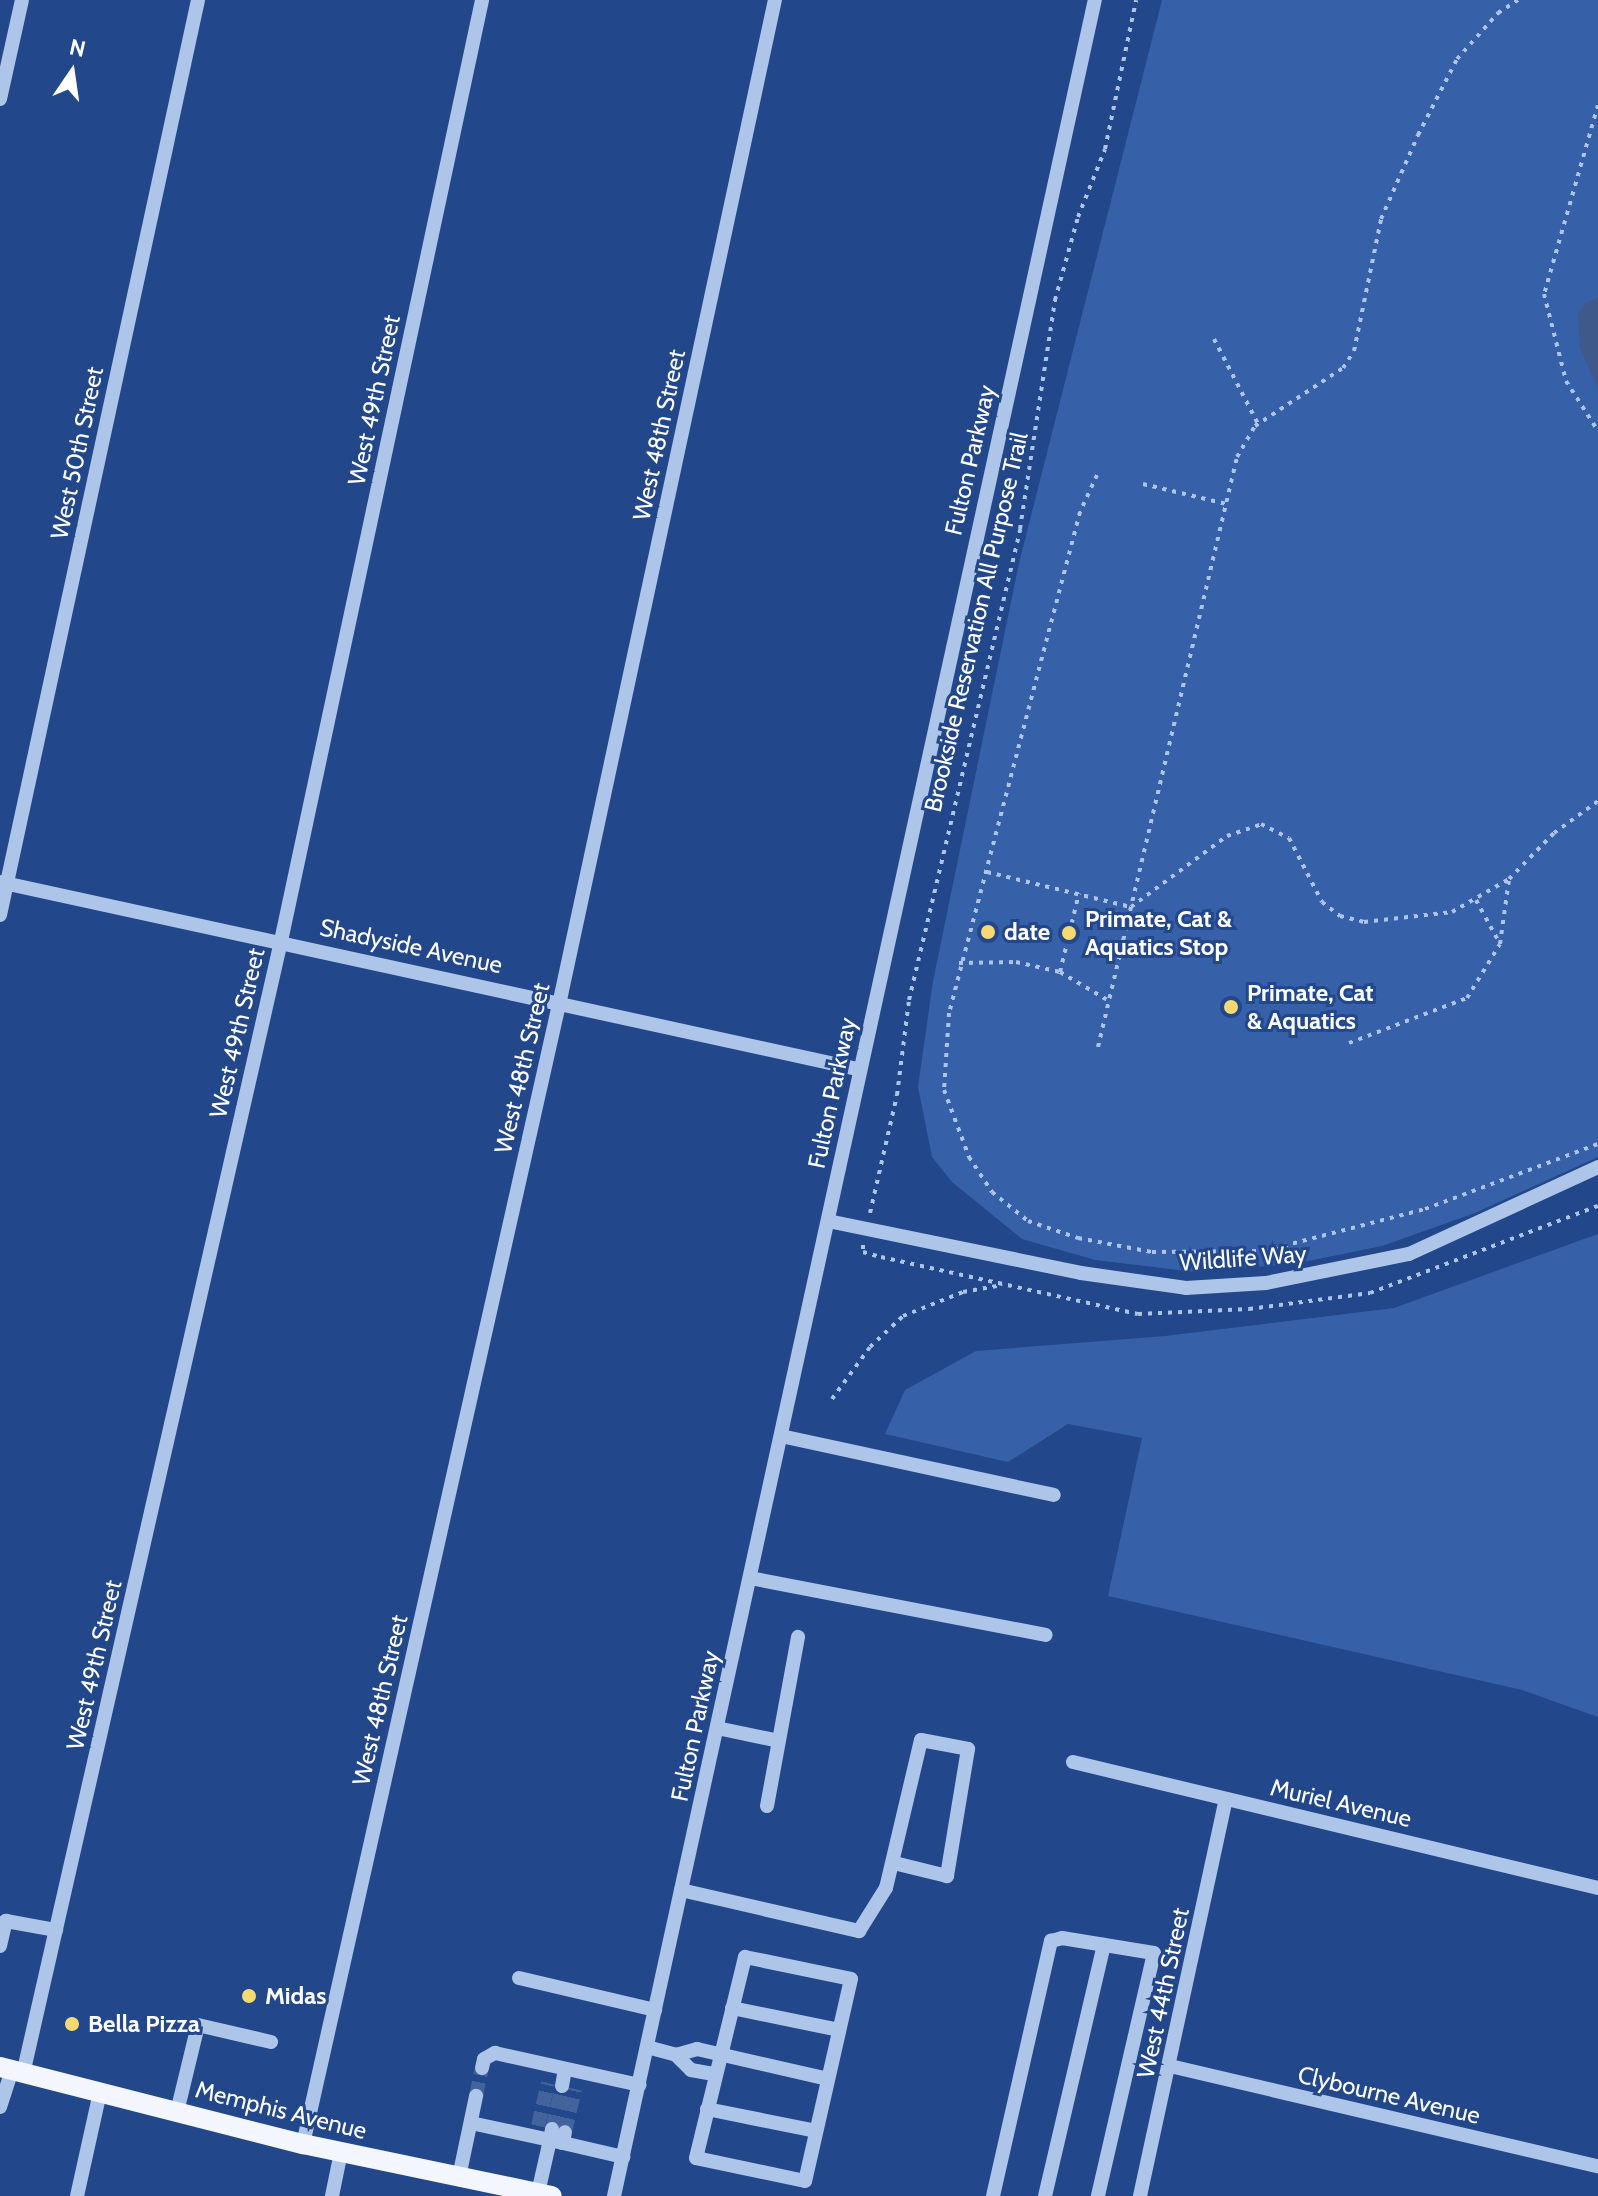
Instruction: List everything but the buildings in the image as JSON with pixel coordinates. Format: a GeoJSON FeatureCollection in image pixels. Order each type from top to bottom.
{"type":"FeatureCollection","features":[{"type":"Feature","properties":{"kind":"main road","name":"Memphis Avenue"},"geometry":{"type":"LineString","coordinates":[[12,2071],[303,2144],[545,2194]]}},
{"type":"Feature","properties":{"kind":"street"},"geometry":{"type":"LineString","coordinates":[[0,99],[22,0]]}},
{"type":"Feature","properties":{"kind":"street","name":"West 50th Street"},"geometry":{"type":"LineString","coordinates":[[0,915],[3,882],[198,0]]}},
{"type":"Feature","properties":{"kind":"street","name":"West 49th Street"},"geometry":{"type":"LineString","coordinates":[[0,2107],[56,1930],[281,941],[482,0]]}},
{"type":"Feature","properties":{"kind":"street","name":"West 48th Street"},"geometry":{"type":"LineString","coordinates":[[303,2144],[560,1000],[775,0]]}},
{"type":"Feature","properties":{"kind":"street","name":"Fulton Parkway"},"geometry":{"type":"LineString","coordinates":[[614,2196],[828,1221],[858,1069],[1095,0]]}},
{"type":"Feature","properties":{"kind":"street","name":"Shadyside Avenue"},"geometry":{"type":"LineString","coordinates":[[3,882],[560,1000],[858,1069]]}},
{"type":"Feature","properties":{"kind":"street","name":"Wildlife Way"},"geometry":{"type":"LineString","coordinates":[[828,1221],[1096,1275],[1186,1288],[1266,1283],[1409,1254],[1598,1167]]}},
{"type":"Feature","properties":{"kind":"street"},"geometry":{"type":"LineString","coordinates":[[781,1436],[1054,1495]]}},
{"type":"Feature","properties":{"kind":"street"},"geometry":{"type":"LineString","coordinates":[[750,1578],[1046,1635]]}},
{"type":"Feature","properties":{"kind":"street"},"geometry":{"type":"LineString","coordinates":[[767,1806],[798,1637]]}},
{"type":"Feature","properties":{"kind":"street"},"geometry":{"type":"LineString","coordinates":[[717,1728],[779,1741]]}},
{"type":"Feature","properties":{"kind":"street"},"geometry":{"type":"LineString","coordinates":[[681,1890],[859,1931],[886,1888],[921,1740],[968,1749],[947,1876],[894,1863]]}},
{"type":"Feature","properties":{"kind":"street","name":"Muriel Avenue"},"geometry":{"type":"LineString","coordinates":[[1073,1762],[1598,1888]]}},
{"type":"Feature","properties":{"kind":"street","name":"West 44th Street"},"geometry":{"type":"LineString","coordinates":[[1140,2196],[1226,1799]]}},
{"type":"Feature","properties":{"kind":"street"},"geometry":{"type":"LineString","coordinates":[[0,1946],[6,1921],[56,1930]]}},
{"type":"Feature","properties":{"kind":"street"},"geometry":{"type":"LineString","coordinates":[[993,2196],[1051,1941],[1154,1953],[1098,2196]]}},
{"type":"Feature","properties":{"kind":"street"},"geometry":{"type":"LineString","coordinates":[[1045,2196],[1104,1945]]}},
{"type":"Feature","properties":{"kind":"street"},"geometry":{"type":"LineString","coordinates":[[745,1957],[851,1979],[805,2181],[696,2158],[732,2008],[745,1957]]}},
{"type":"Feature","properties":{"kind":"street"},"geometry":{"type":"LineString","coordinates":[[519,1978],[655,2010]]}},
{"type":"Feature","properties":{"kind":"street"},"geometry":{"type":"LineString","coordinates":[[732,2008],[839,2030]]}},
{"type":"Feature","properties":{"kind":"street"},"geometry":{"type":"LineString","coordinates":[[177,2112],[198,2025],[271,2042]]}},
{"type":"Feature","properties":{"kind":"street"},"geometry":{"type":"LineString","coordinates":[[647,2047],[676,2055],[691,2070],[714,2074]]}},
{"type":"Feature","properties":{"kind":"street"},"geometry":{"type":"LineString","coordinates":[[676,2055],[697,2049],[828,2079]]}},
{"type":"Feature","properties":{"kind":"street"},"geometry":{"type":"LineString","coordinates":[[482,2068],[484,2059],[495,2053],[639,2085]]}},
{"type":"Feature","properties":{"kind":"street","name":"Clybourne Avenue"},"geometry":{"type":"LineString","coordinates":[[1170,2066],[1598,2166]]}},
{"type":"Feature","properties":{"kind":"street"},"geometry":{"type":"LineString","coordinates":[[566,2069],[562,2086],[566,2069]]}},
{"type":"Feature","properties":{"kind":"street"},"geometry":{"type":"LineString","coordinates":[[77,2196],[100,2092]]}},
{"type":"Feature","properties":{"kind":"street"},"geometry":{"type":"LineString","coordinates":[[459,2177],[476,2096]]}},
{"type":"Feature","properties":{"kind":"street"},"geometry":{"type":"LineString","coordinates":[[707,2109],[816,2131]]}},
{"type":"Feature","properties":{"kind":"street"},"geometry":{"type":"LineString","coordinates":[[471,2123],[551,2135],[623,2157]]}},
{"type":"Feature","properties":{"kind":"street"},"geometry":{"type":"LineString","coordinates":[[545,2194],[551,2135]]}},
{"type":"Feature","properties":{"kind":"street"},"geometry":{"type":"LineString","coordinates":[[332,2196],[341,2152]]}},
{"type":"Feature","properties":{"kind":"path","name":"Brookside Reservation All Purpose Trail"},"geometry":{"type":"LineString","coordinates":[[871,1209],[897,1095],[909,1000],[1020,529],[1055,300],[1078,217],[1105,149],[1136,0]]}},
{"type":"Feature","properties":{"kind":"path"},"geometry":{"type":"LineString","coordinates":[[1098,1047],[1237,457],[1258,424],[1343,368],[1354,351],[1381,219],[1418,135],[1457,59],[1498,13],[1518,0]]}},
{"type":"Feature","properties":{"kind":"path"},"geometry":{"type":"LineString","coordinates":[[1598,105],[1589,127],[1544,294],[1566,381],[1598,431]]}},
{"type":"Feature","properties":{"kind":"path"},"geometry":{"type":"LineString","coordinates":[[1589,127],[1598,121]]}},
{"type":"Feature","properties":{"kind":"path"},"geometry":{"type":"LineString","coordinates":[[1214,339],[1258,424]]}},
{"type":"Feature","properties":{"kind":"path"},"geometry":{"type":"LineString","coordinates":[[1097,475],[1080,512],[959,963],[944,1065],[944,1090],[957,1130],[992,1192],[1012,1212],[1078,1238],[1152,1252],[1264,1251],[1425,1209],[1598,1144]]}},
{"type":"Feature","properties":{"kind":"path"},"geometry":{"type":"LineString","coordinates":[[1143,484],[1227,504]]}},
{"type":"Feature","properties":{"kind":"path"},"geometry":{"type":"LineString","coordinates":[[1131,907],[1227,836],[1261,824],[1289,838],[1322,902],[1340,916],[1364,922],[1428,916],[1476,899],[1509,879],[1554,833],[1598,801]]}},
{"type":"Feature","properties":{"kind":"path"},"geometry":{"type":"LineString","coordinates":[[986,871],[1131,907]]}},
{"type":"Feature","properties":{"kind":"path"},"geometry":{"type":"LineString","coordinates":[[1349,1043],[1467,998],[1500,944],[1509,879]]}},
{"type":"Feature","properties":{"kind":"path"},"geometry":{"type":"LineString","coordinates":[[1060,972],[1079,893]]}},
{"type":"Feature","properties":{"kind":"path"},"geometry":{"type":"LineString","coordinates":[[1476,899],[1500,944]]}},
{"type":"Feature","properties":{"kind":"path"},"geometry":{"type":"LineString","coordinates":[[959,963],[1016,962],[1060,972],[1109,1001]]}},
{"type":"Feature","properties":{"kind":"path"},"geometry":{"type":"LineString","coordinates":[[832,1399],[870,1347],[903,1316],[963,1292],[1004,1285]]}},
{"type":"Feature","properties":{"kind":"shaded area"},"geometry":{"type":"Polygon","coordinates":[[[1162,0],[1598,0],[1598,1157],[1475,1213],[1382,1246],[1294,1264],[1195,1272],[1095,1260],[1022,1239],[952,1182],[932,1157],[918,1087],[933,981],[1019,563],[1162,0]]]}},
{"type":"Feature","properties":{"kind":"shaded area"},"geometry":{"type":"Polygon","coordinates":[[[1598,297],[1598,389],[1580,348],[1578,314],[1585,303],[1598,297]]]}},
{"type":"Feature","properties":{"kind":"shaded area"},"geometry":{"type":"Polygon","coordinates":[[[1598,1234],[1598,1717],[1522,1690],[1108,1596],[1142,1438],[1068,1424],[1008,1462],[885,1434],[905,1390],[976,1351],[1165,1336],[1394,1308],[1598,1234]]]}},
{"type":"Feature","properties":{"kind":"tunnel"},"geometry":{"type":"LineString","coordinates":[[476,2096],[482,2068]]}},
{"type":"Feature","properties":{"kind":"tunnel"},"geometry":{"type":"LineString","coordinates":[[538,2126],[548,2083]]}},
{"type":"Feature","properties":{"kind":"tunnel"},"geometry":{"type":"LineString","coordinates":[[552,2129],[562,2086]]}},
{"type":"Feature","properties":{"kind":"tunnel"},"geometry":{"type":"LineString","coordinates":[[565,2132],[575,2089]]}},
{"type":"Feature","properties":{"kind":"place","name":"date"},"geometry":{"type":"Point","coordinates":[988,932]}},
{"type":"Feature","properties":{"kind":"place","name":"Primate, Cat & Aquatics Stop"},"geometry":{"type":"Point","coordinates":[1069,933]}},
{"type":"Feature","properties":{"kind":"place","name":"Primate, Cat & Aquatics"},"geometry":{"type":"Point","coordinates":[1231,1007]}},
{"type":"Feature","properties":{"kind":"place","name":"Midas"},"geometry":{"type":"Point","coordinates":[249,1996]}},
{"type":"Feature","properties":{"kind":"place","name":"Bella Pizza"},"geometry":{"type":"Point","coordinates":[72,2024]}}]}
